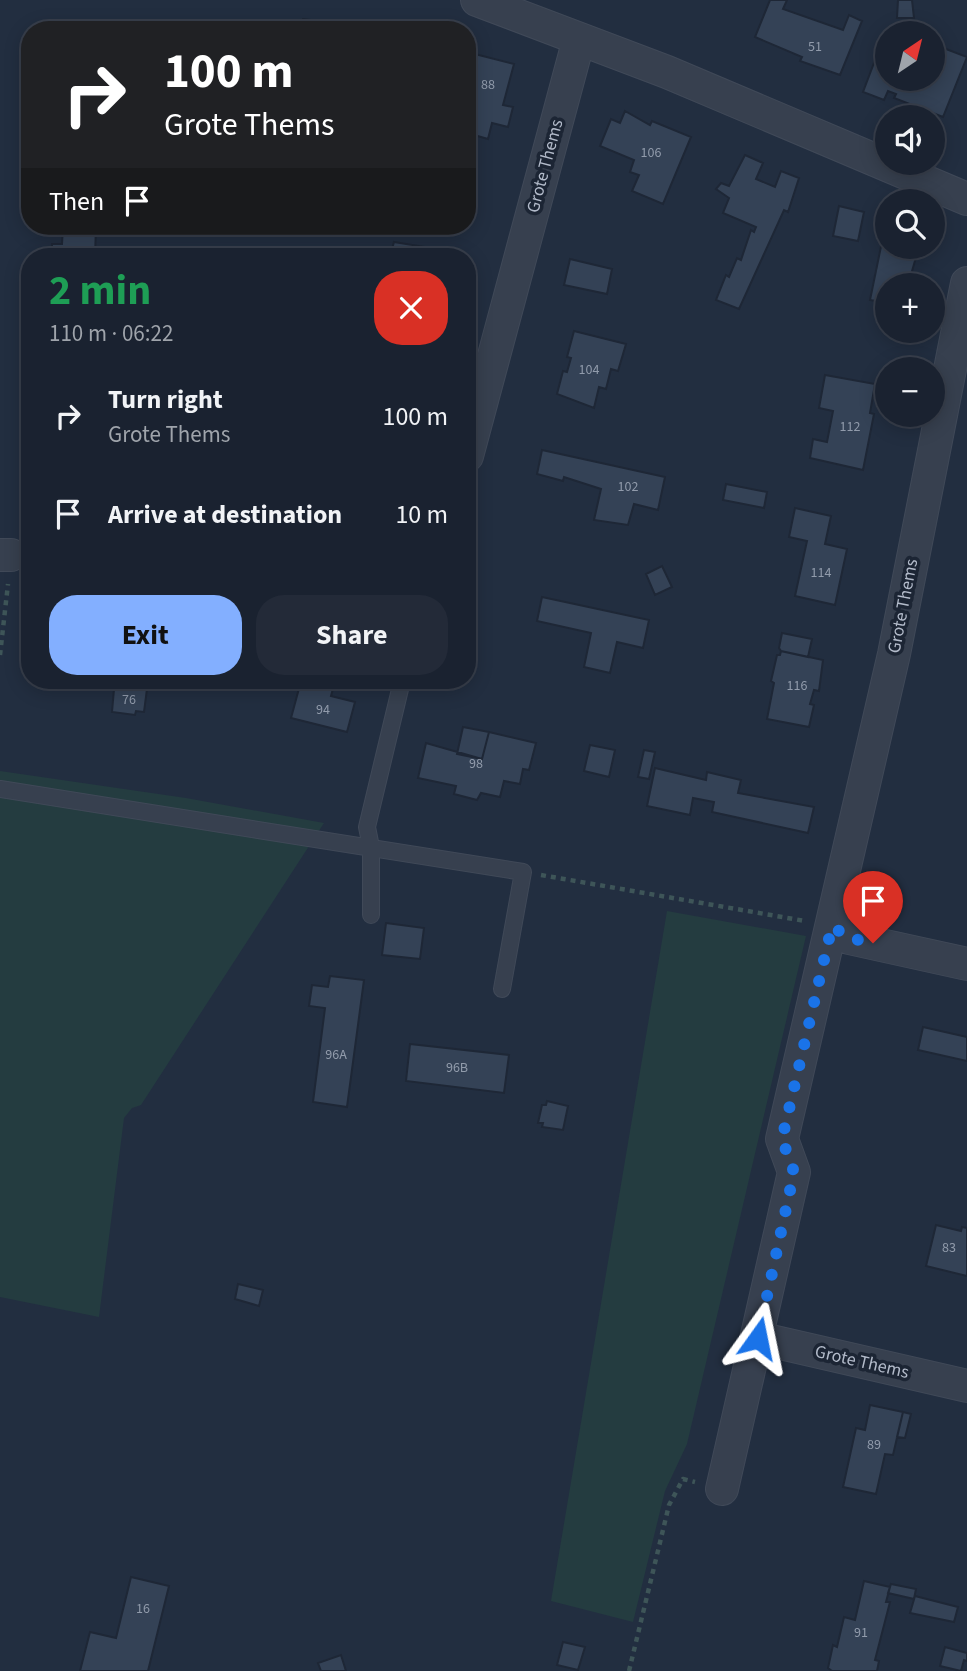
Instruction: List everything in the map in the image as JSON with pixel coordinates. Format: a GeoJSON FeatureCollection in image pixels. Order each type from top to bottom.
{"type":"FeatureCollection","features":[{"type":"Feature","properties":{"kind":"street"},"geometry":{"type":"LineString","coordinates":[[477,0],[508,9],[667,72],[967,199]]}},
{"type":"Feature","properties":{"kind":"street","name":"Grote Thems"},"geometry":{"type":"LineString","coordinates":[[476,422],[579,39]]}},
{"type":"Feature","properties":{"kind":"street","name":"Grote Thems"},"geometry":{"type":"LineString","coordinates":[[722,1489],[794,1172],[782,1139],[894,654],[967,283]]}},
{"type":"Feature","properties":{"kind":"street"},"geometry":{"type":"LineString","coordinates":[[832,926],[849,938],[967,964]]}},
{"type":"Feature","properties":{"kind":"street","name":"Grote Thems"},"geometry":{"type":"LineString","coordinates":[[758,1338],[967,1385]]}},
{"type":"Feature","properties":{"kind":"lane"},"geometry":{"type":"LineString","coordinates":[[370,915],[371,847],[367,827],[400,689]]}},
{"type":"Feature","properties":{"kind":"lane"},"geometry":{"type":"LineString","coordinates":[[0,789],[523,872],[502,989]]}},
{"type":"Feature","properties":{"kind":"path"},"geometry":{"type":"LineString","coordinates":[[0,655],[6,555]]}},
{"type":"Feature","properties":{"kind":"path"},"geometry":{"type":"LineString","coordinates":[[523,872],[832,926]]}},
{"type":"Feature","properties":{"kind":"path"},"geometry":{"type":"LineString","coordinates":[[629,1671],[674,1493],[683,1479],[722,1489]]}},
{"type":"Feature","properties":{"kind":"green space"},"geometry":{"type":"Polygon","coordinates":[[[0,771],[186,798],[324,823],[141,1105],[132,1108],[124,1118],[99,1317],[0,1297],[0,771]]]}},
{"type":"Feature","properties":{"kind":"green space"},"geometry":{"type":"Polygon","coordinates":[[[667,911],[806,936],[687,1444],[665,1491],[633,1622],[551,1601],[667,911]]]}},
{"type":"Feature","properties":{"kind":"building"},"geometry":{"type":"Polygon","coordinates":[[[770,0],[787,0],[783,9],[843,30],[849,15],[862,21],[840,75],[800,61],[802,57],[755,37],[770,0]]]}},
{"type":"Feature","properties":{"kind":"building"},"geometry":{"type":"Polygon","coordinates":[[[898,0],[912,0],[914,18],[897,18],[898,0]]]}},
{"type":"Feature","properties":{"kind":"building"},"geometry":{"type":"Polygon","coordinates":[[[945,49],[967,57],[945,112],[945,105],[912,105],[894,98],[896,94],[888,91],[945,91],[945,49]]]}},
{"type":"Feature","properties":{"kind":"building"},"geometry":{"type":"Polygon","coordinates":[[[476,54],[514,64],[503,105],[513,107],[508,127],[492,123],[488,139],[476,136],[476,54]]]}},
{"type":"Feature","properties":{"kind":"building"},"geometry":{"type":"Polygon","coordinates":[[[875,60],[875,91],[888,91],[884,100],[863,92],[875,60]]]}},
{"type":"Feature","properties":{"kind":"building"},"geometry":{"type":"Polygon","coordinates":[[[625,111],[650,125],[652,121],[691,137],[663,204],[632,191],[639,175],[630,172],[634,160],[600,146],[611,119],[620,123],[625,111]]]}},
{"type":"Feature","properties":{"kind":"building"},"geometry":{"type":"Polygon","coordinates":[[[745,155],[763,163],[756,179],[775,187],[781,171],[799,178],[788,212],[784,210],[739,309],[716,300],[726,275],[729,277],[737,258],[741,260],[751,230],[754,232],[756,227],[723,213],[729,198],[716,189],[721,183],[729,186],[745,155]]]}},
{"type":"Feature","properties":{"kind":"building"},"geometry":{"type":"Polygon","coordinates":[[[839,206],[864,212],[858,241],[833,236],[839,206]]]}},
{"type":"Feature","properties":{"kind":"building"},"geometry":{"type":"Polygon","coordinates":[[[62,235],[96,235],[95,248],[52,248],[52,244],[62,244],[62,235]]]}},
{"type":"Feature","properties":{"kind":"building"},"geometry":{"type":"Polygon","coordinates":[[[394,242],[431,248],[392,248],[394,242]]]}},
{"type":"Feature","properties":{"kind":"building"},"geometry":{"type":"Polygon","coordinates":[[[570,259],[612,269],[607,294],[564,285],[570,259]]]}},
{"type":"Feature","properties":{"kind":"building"},"geometry":{"type":"Polygon","coordinates":[[[878,259],[916,259],[911,273],[876,273],[878,259]]]}},
{"type":"Feature","properties":{"kind":"building"},"geometry":{"type":"Polygon","coordinates":[[[875,276],[875,301],[870,300],[875,276]]]}},
{"type":"Feature","properties":{"kind":"building"},"geometry":{"type":"Polygon","coordinates":[[[574,331],[626,344],[618,371],[611,369],[606,389],[599,387],[594,408],[557,394],[563,371],[567,372],[571,358],[567,357],[574,331]]]}},
{"type":"Feature","properties":{"kind":"building"},"geometry":{"type":"Polygon","coordinates":[[[825,375],[875,384],[870,413],[874,414],[863,470],[810,458],[813,439],[827,442],[833,411],[819,408],[825,375]]]}},
{"type":"Feature","properties":{"kind":"building"},"geometry":{"type":"Polygon","coordinates":[[[542,450],[665,477],[658,510],[634,504],[628,525],[594,520],[601,489],[564,477],[563,481],[537,474],[542,450]]]}},
{"type":"Feature","properties":{"kind":"building"},"geometry":{"type":"Polygon","coordinates":[[[726,484],[767,492],[764,508],[723,500],[726,484]]]}},
{"type":"Feature","properties":{"kind":"building"},"geometry":{"type":"Polygon","coordinates":[[[795,508],[831,516],[825,544],[847,549],[835,605],[795,596],[807,541],[789,537],[795,508]]]}},
{"type":"Feature","properties":{"kind":"building"},"geometry":{"type":"Polygon","coordinates":[[[662,566],[672,587],[655,595],[646,574],[662,566]]]}},
{"type":"Feature","properties":{"kind":"building"},"geometry":{"type":"Polygon","coordinates":[[[542,597],[649,620],[643,648],[617,642],[610,673],[584,667],[591,633],[537,621],[542,597]]]}},
{"type":"Feature","properties":{"kind":"building"},"geometry":{"type":"Polygon","coordinates":[[[782,633],[812,639],[808,657],[781,651],[779,648],[782,633]]]}},
{"type":"Feature","properties":{"kind":"building"},"geometry":{"type":"Polygon","coordinates":[[[781,651],[823,660],[819,691],[814,690],[810,704],[814,705],[809,727],[767,719],[774,683],[771,681],[777,655],[780,655],[781,651]]]}},
{"type":"Feature","properties":{"kind":"building"},"geometry":{"type":"Polygon","coordinates":[[[114,689],[147,689],[144,712],[136,711],[135,715],[112,712],[114,689]]]}},
{"type":"Feature","properties":{"kind":"building"},"geometry":{"type":"Polygon","coordinates":[[[299,689],[333,689],[331,696],[355,702],[347,732],[291,718],[299,689]]]}},
{"type":"Feature","properties":{"kind":"building"},"geometry":{"type":"Polygon","coordinates":[[[463,727],[489,732],[482,759],[457,754],[463,727]]]}},
{"type":"Feature","properties":{"kind":"building"},"geometry":{"type":"Polygon","coordinates":[[[489,732],[536,743],[529,770],[523,769],[520,784],[504,781],[500,797],[481,793],[477,800],[454,794],[456,786],[418,778],[426,743],[482,759],[489,732]]]}},
{"type":"Feature","properties":{"kind":"building"},"geometry":{"type":"Polygon","coordinates":[[[590,745],[615,750],[609,777],[584,771],[590,745]]]}},
{"type":"Feature","properties":{"kind":"building"},"geometry":{"type":"Polygon","coordinates":[[[644,750],[655,752],[649,779],[638,777],[644,750]]]}},
{"type":"Feature","properties":{"kind":"building"},"geometry":{"type":"Polygon","coordinates":[[[655,768],[706,780],[707,772],[741,780],[738,793],[814,807],[808,833],[712,812],[714,802],[693,798],[690,815],[647,806],[655,768]]]}},
{"type":"Feature","properties":{"kind":"building"},"geometry":{"type":"Polygon","coordinates":[[[386,923],[424,928],[420,959],[382,955],[386,923]]]}},
{"type":"Feature","properties":{"kind":"building"},"geometry":{"type":"Polygon","coordinates":[[[330,976],[364,980],[347,1107],[313,1102],[325,1008],[309,1006],[312,985],[328,987],[330,976]]]}},
{"type":"Feature","properties":{"kind":"building"},"geometry":{"type":"Polygon","coordinates":[[[923,1027],[967,1037],[967,1061],[918,1050],[923,1027]]]}},
{"type":"Feature","properties":{"kind":"building"},"geometry":{"type":"Polygon","coordinates":[[[410,1044],[509,1055],[504,1093],[406,1081],[410,1044]]]}},
{"type":"Feature","properties":{"kind":"building"},"geometry":{"type":"Polygon","coordinates":[[[547,1101],[568,1106],[563,1130],[542,1127],[543,1123],[538,1123],[542,1105],[546,1105],[547,1101]]]}},
{"type":"Feature","properties":{"kind":"building"},"geometry":{"type":"Polygon","coordinates":[[[936,1225],[961,1231],[962,1227],[967,1228],[967,1276],[926,1266],[936,1225]]]}},
{"type":"Feature","properties":{"kind":"building"},"geometry":{"type":"Polygon","coordinates":[[[238,1284],[263,1290],[259,1306],[235,1299],[238,1284]]]}},
{"type":"Feature","properties":{"kind":"building"},"geometry":{"type":"Polygon","coordinates":[[[870,1405],[903,1412],[893,1455],[885,1454],[876,1494],[843,1487],[856,1428],[865,1430],[870,1405]]]}},
{"type":"Feature","properties":{"kind":"building"},"geometry":{"type":"Polygon","coordinates":[[[903,1412],[911,1414],[905,1438],[897,1437],[903,1412]]]}},
{"type":"Feature","properties":{"kind":"building"},"geometry":{"type":"Polygon","coordinates":[[[131,1577],[169,1586],[148,1671],[80,1671],[90,1632],[116,1638],[131,1577]]]}},
{"type":"Feature","properties":{"kind":"building"},"geometry":{"type":"Polygon","coordinates":[[[864,1581],[890,1587],[886,1602],[890,1602],[875,1660],[879,1661],[877,1671],[832,1671],[828,1668],[833,1645],[837,1647],[844,1617],[855,1620],[864,1581]]]}},
{"type":"Feature","properties":{"kind":"building"},"geometry":{"type":"Polygon","coordinates":[[[891,1584],[916,1589],[914,1599],[888,1593],[891,1584]]]}},
{"type":"Feature","properties":{"kind":"building"},"geometry":{"type":"Polygon","coordinates":[[[915,1596],[958,1607],[954,1622],[910,1613],[915,1596]]]}},
{"type":"Feature","properties":{"kind":"building"},"geometry":{"type":"Polygon","coordinates":[[[563,1642],[585,1647],[578,1670],[557,1665],[563,1642]]]}},
{"type":"Feature","properties":{"kind":"building"},"geometry":{"type":"Polygon","coordinates":[[[945,1647],[967,1653],[967,1661],[964,1660],[961,1671],[940,1666],[945,1647]]]}},
{"type":"Feature","properties":{"kind":"building"},"geometry":{"type":"Polygon","coordinates":[[[341,1655],[346,1671],[321,1671],[318,1663],[341,1655]]]}},
{"type":"Feature","properties":{"kind":"route"},"geometry":{"type":"LineString","coordinates":[[758,1338],[794,1172],[782,1139],[832,926],[849,938],[873,943]]}}]}
